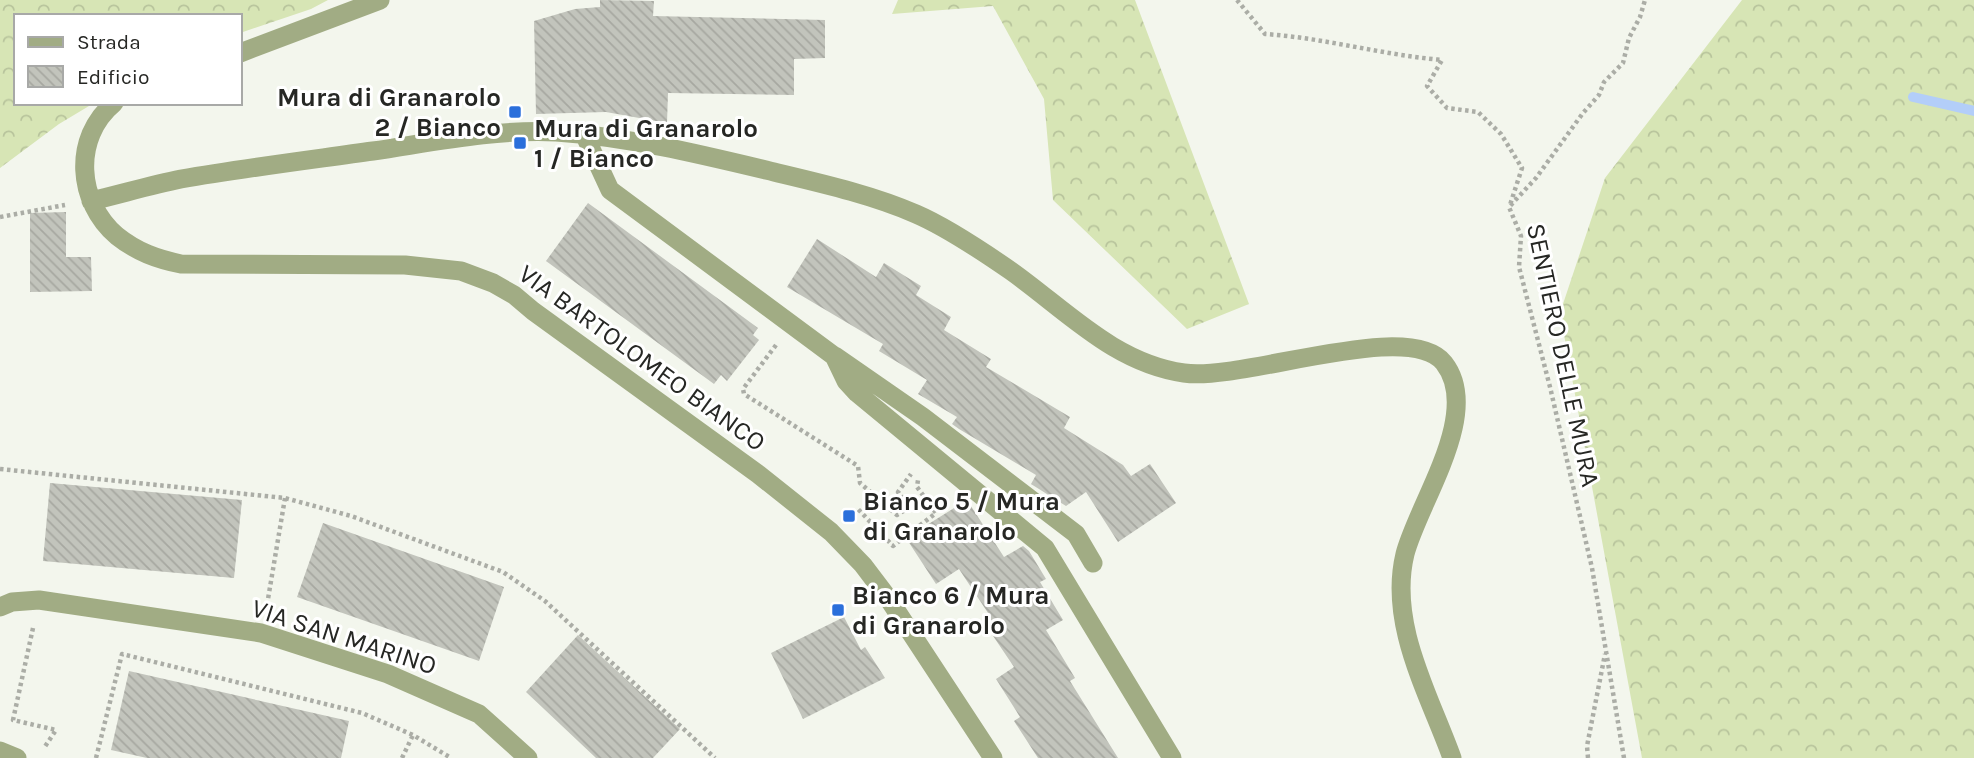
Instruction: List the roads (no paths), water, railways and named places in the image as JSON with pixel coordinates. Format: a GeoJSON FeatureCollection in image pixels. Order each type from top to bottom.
{"type":"FeatureCollection","features":[{"type":"Feature","properties":{"kind":"street"},"geometry":{"type":"LineString","coordinates":[[242,52],[380,0]]}},
{"type":"Feature","properties":{"kind":"street","name":"VIA BARTOLOMEO BIANCO"},"geometry":{"type":"LineString","coordinates":[[112,105],[103,112],[93,129],[85,149],[83,172],[91,201],[103,222],[118,237],[154,258],[181,264],[405,265],[461,271],[493,283],[514,295],[758,474],[831,533],[863,565],[888,598],[993,758]]}},
{"type":"Feature","properties":{"kind":"street"},"geometry":{"type":"LineString","coordinates":[[91,201],[177,180],[503,132],[558,132],[648,144],[747,166],[836,187],[917,214],[1012,272],[1071,320],[1116,349],[1182,373],[1232,372],[1313,355],[1398,345],[1423,349],[1441,358],[1454,378],[1457,404],[1452,430],[1432,488],[1406,548],[1401,576],[1401,598],[1404,621],[1416,663],[1452,758]]}},
{"type":"Feature","properties":{"kind":"street"},"geometry":{"type":"LineString","coordinates":[[585,136],[610,190],[834,356],[923,417],[1076,534],[1093,563]]}},
{"type":"Feature","properties":{"kind":"street"},"geometry":{"type":"LineString","coordinates":[[834,356],[846,381],[857,393],[1045,548],[1172,758]]}},
{"type":"Feature","properties":{"kind":"street","name":"VIA SAN MARINO"},"geometry":{"type":"LineString","coordinates":[[0,607],[12,602],[39,600],[261,633],[388,674],[457,703],[479,714],[528,758]]}},
{"type":"Feature","properties":{"kind":"street"},"geometry":{"type":"LineString","coordinates":[[0,751],[17,758]]}},
{"type":"Feature","properties":{"kind":"waterway"},"geometry":{"type":"LineString","coordinates":[[1913,97],[1974,111]]}},
{"type":"Feature","properties":{"kind":"place","name":"Mura di Granarolo 2 / Bianco"},"geometry":{"type":"Point","coordinates":[515,112]}},
{"type":"Feature","properties":{"kind":"place","name":"Mura di Granarolo 1 / Bianco"},"geometry":{"type":"Point","coordinates":[520,143]}},
{"type":"Feature","properties":{"kind":"place","name":"Bianco 5 / Mura di Granarolo"},"geometry":{"type":"Point","coordinates":[849,516]}},
{"type":"Feature","properties":{"kind":"place","name":"Bianco 6 / Mura di Granarolo"},"geometry":{"type":"Point","coordinates":[838,610]}}]}
